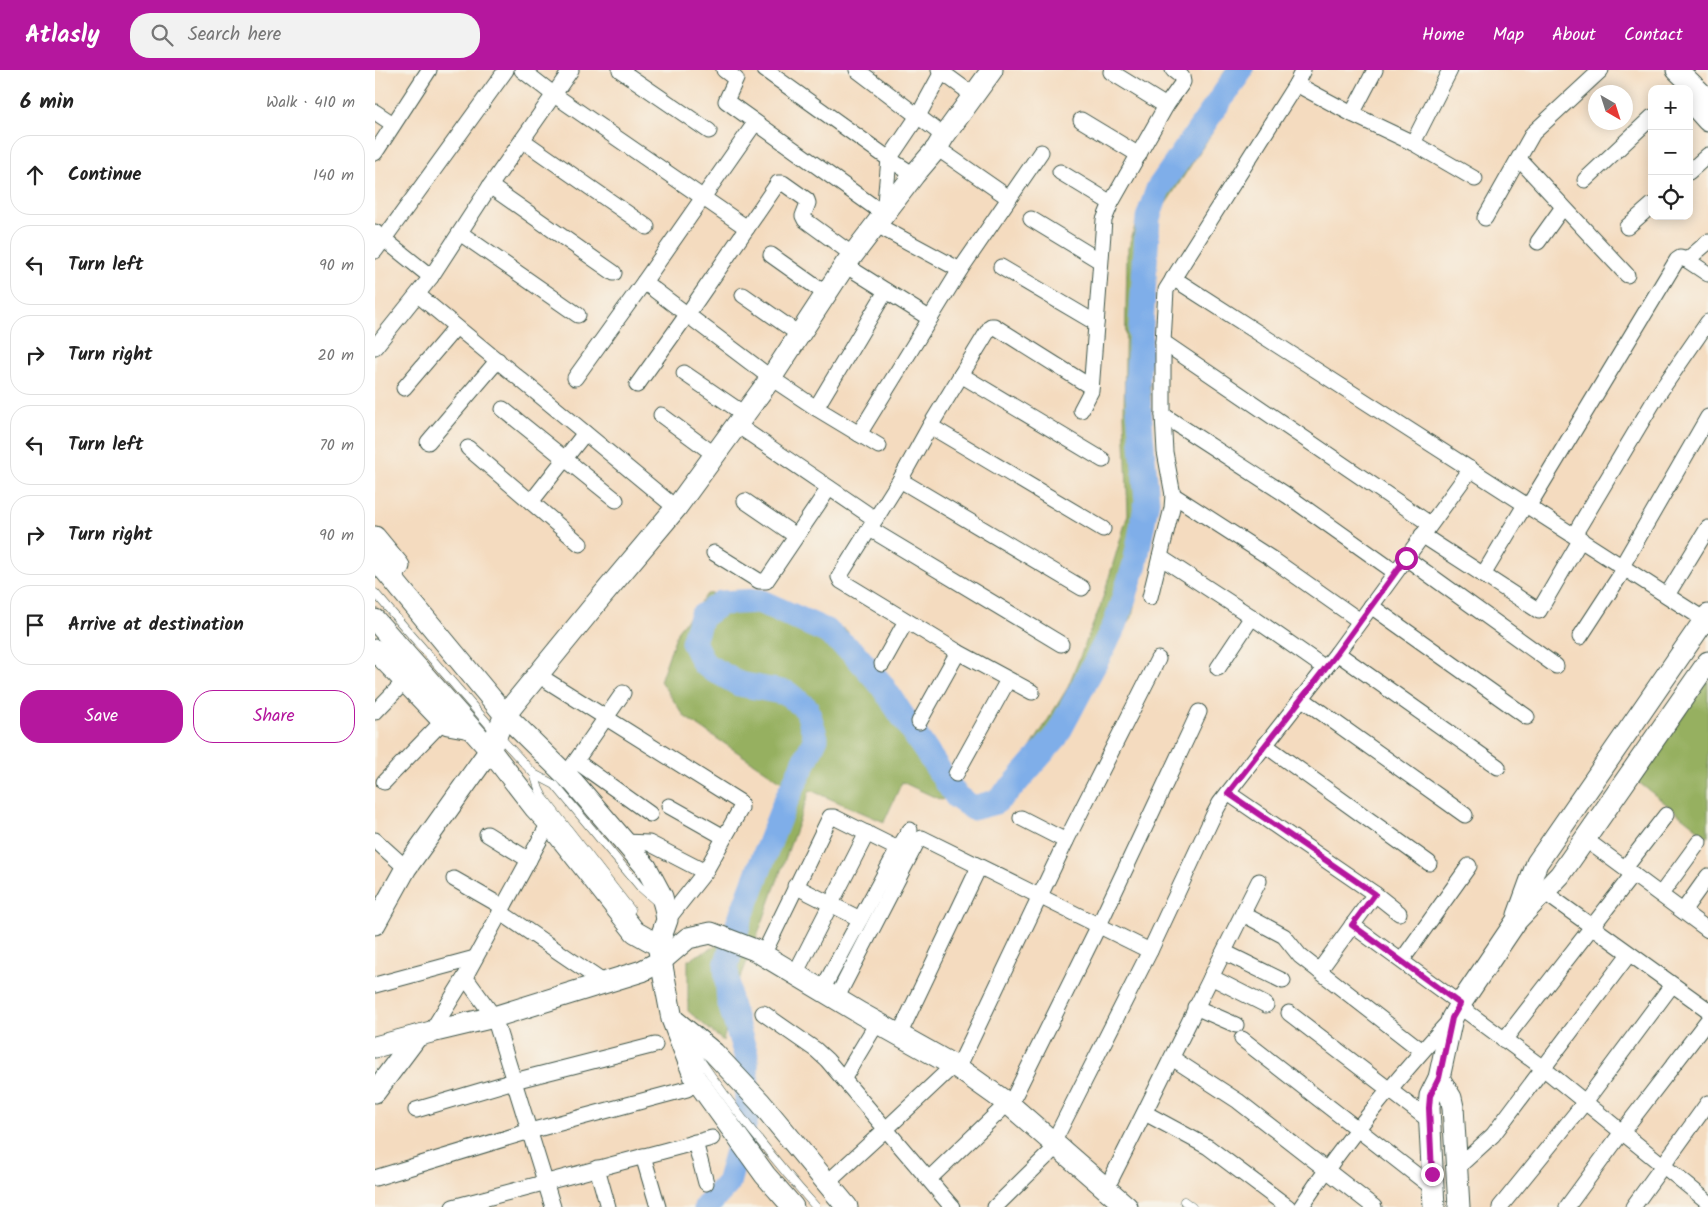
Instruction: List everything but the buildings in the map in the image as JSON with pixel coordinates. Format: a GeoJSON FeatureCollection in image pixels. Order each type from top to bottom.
{"type":"FeatureCollection","features":[{"type":"Feature","properties":{"kind":"street"},"geometry":{"type":"LineString","coordinates":[[431,277],[378,241],[506,70]]}},
{"type":"Feature","properties":{"kind":"street"},"geometry":{"type":"LineString","coordinates":[[522,70],[553,94],[747,228]]}},
{"type":"Feature","properties":{"kind":"street"},"geometry":{"type":"LineString","coordinates":[[375,347],[431,277],[490,186],[571,70]]}},
{"type":"Feature","properties":{"kind":"street"},"geometry":{"type":"LineString","coordinates":[[620,70],[709,131]]}},
{"type":"Feature","properties":{"kind":"street"},"geometry":{"type":"LineString","coordinates":[[724,70],[735,78],[736,81],[726,100],[880,219],[960,270]]}},
{"type":"Feature","properties":{"kind":"street"},"geometry":{"type":"LineString","coordinates":[[765,70],[914,175]]}},
{"type":"Feature","properties":{"kind":"street"},"geometry":{"type":"LineString","coordinates":[[857,70],[918,116],[940,142],[1009,198]]}},
{"type":"Feature","properties":{"kind":"street"},"geometry":{"type":"LineString","coordinates":[[377,913],[538,675],[677,508],[771,378],[849,260],[940,142],[991,70]]}},
{"type":"Feature","properties":{"kind":"street"},"geometry":{"type":"LineString","coordinates":[[1081,410],[1090,394],[1091,387],[1104,220],[1111,203],[1139,154],[1183,82],[1182,77],[1173,70]]}},
{"type":"Feature","properties":{"kind":"street"},"geometry":{"type":"LineString","coordinates":[[1150,597],[1172,512],[1173,495],[1165,452],[1163,415],[1163,342],[1166,290],[1303,70]]}},
{"type":"Feature","properties":{"kind":"street"},"geometry":{"type":"LineString","coordinates":[[1352,114],[1375,70]]}},
{"type":"Feature","properties":{"kind":"street"},"geometry":{"type":"LineString","coordinates":[[1413,143],[1450,70]]}},
{"type":"Feature","properties":{"kind":"street"},"geometry":{"type":"LineString","coordinates":[[1485,218],[1536,128],[1601,70]]}},
{"type":"Feature","properties":{"kind":"street"},"geometry":{"type":"LineString","coordinates":[[1660,70],[1675,85]]}},
{"type":"Feature","properties":{"kind":"street"},"geometry":{"type":"LineString","coordinates":[[1677,70],[1708,100]]}},
{"type":"Feature","properties":{"kind":"street"},"geometry":{"type":"LineString","coordinates":[[880,219],[889,159],[918,116],[941,71],[973,95]]}},
{"type":"Feature","properties":{"kind":"street"},"geometry":{"type":"LineString","coordinates":[[375,153],[422,72]]}},
{"type":"Feature","properties":{"kind":"street"},"geometry":{"type":"LineString","coordinates":[[1111,72],[1167,106]]}},
{"type":"Feature","properties":{"kind":"street"},"geometry":{"type":"LineString","coordinates":[[1295,84],[1413,143],[1475,179]]}},
{"type":"Feature","properties":{"kind":"street"},"geometry":{"type":"LineString","coordinates":[[1693,104],[1708,121]]}},
{"type":"Feature","properties":{"kind":"street"},"geometry":{"type":"LineString","coordinates":[[375,112],[393,124]]}},
{"type":"Feature","properties":{"kind":"street"},"geometry":{"type":"LineString","coordinates":[[1081,120],[1139,154]]}},
{"type":"Feature","properties":{"kind":"street"},"geometry":{"type":"LineString","coordinates":[[1585,180],[1648,121]]}},
{"type":"Feature","properties":{"kind":"street"},"geometry":{"type":"LineString","coordinates":[[575,378],[755,122]]}},
{"type":"Feature","properties":{"kind":"street"},"geometry":{"type":"LineString","coordinates":[[522,140],[647,227]]}},
{"type":"Feature","properties":{"kind":"street"},"geometry":{"type":"LineString","coordinates":[[859,434],[929,318],[1041,152]]}},
{"type":"Feature","properties":{"kind":"street"},"geometry":{"type":"LineString","coordinates":[[1693,168],[1708,155]]}},
{"type":"Feature","properties":{"kind":"street"},"geometry":{"type":"LineString","coordinates":[[1519,159],[1627,275]]}},
{"type":"Feature","properties":{"kind":"street"},"geometry":{"type":"LineString","coordinates":[[1060,172],[1111,203]]}},
{"type":"Feature","properties":{"kind":"street"},"geometry":{"type":"LineString","coordinates":[[637,385],[778,183],[781,182],[808,201],[804,215],[805,220],[886,291],[929,318]]}},
{"type":"Feature","properties":{"kind":"street"},"geometry":{"type":"LineString","coordinates":[[490,186],[614,273]]}},
{"type":"Feature","properties":{"kind":"street"},"geometry":{"type":"LineString","coordinates":[[1538,242],[1563,206]]}},
{"type":"Feature","properties":{"kind":"street"},"geometry":{"type":"LineString","coordinates":[[1627,227],[1648,209]]}},
{"type":"Feature","properties":{"kind":"street"},"geometry":{"type":"LineString","coordinates":[[1031,219],[1100,261]]}},
{"type":"Feature","properties":{"kind":"street"},"geometry":{"type":"LineString","coordinates":[[460,233],[578,315]]}},
{"type":"Feature","properties":{"kind":"street"},"geometry":{"type":"LineString","coordinates":[[1687,260],[1708,242]]}},
{"type":"Feature","properties":{"kind":"street"},"geometry":{"type":"LineString","coordinates":[[771,255],[826,294]]}},
{"type":"Feature","properties":{"kind":"street"},"geometry":{"type":"LineString","coordinates":[[1483,575],[1677,260],[1680,258],[1687,260],[1708,274]]}},
{"type":"Feature","properties":{"kind":"street"},"geometry":{"type":"LineString","coordinates":[[1001,267],[1096,323]]}},
{"type":"Feature","properties":{"kind":"street"},"geometry":{"type":"LineString","coordinates":[[1173,278],[1527,506],[1707,619],[1537,863],[1517,920]]}},
{"type":"Feature","properties":{"kind":"street"},"geometry":{"type":"LineString","coordinates":[[644,282],[771,378],[879,446]]}},
{"type":"Feature","properties":{"kind":"street"},"geometry":{"type":"LineString","coordinates":[[816,408],[886,291]]}},
{"type":"Feature","properties":{"kind":"street"},"geometry":{"type":"LineString","coordinates":[[418,295],[677,508]]}},
{"type":"Feature","properties":{"kind":"street"},"geometry":{"type":"LineString","coordinates":[[743,295],[799,335]]}},
{"type":"Feature","properties":{"kind":"street"},"geometry":{"type":"LineString","coordinates":[[1163,342],[1426,530],[1483,575],[1539,611],[1657,396],[1708,322]]}},
{"type":"Feature","properties":{"kind":"street"},"geometry":{"type":"LineString","coordinates":[[1032,692],[958,652],[840,579],[840,575],[900,480],[930,426],[992,325],[1091,387]]}},
{"type":"Feature","properties":{"kind":"street"},"geometry":{"type":"LineString","coordinates":[[405,388],[456,327]]}},
{"type":"Feature","properties":{"kind":"street"},"geometry":{"type":"LineString","coordinates":[[427,442],[498,360]]}},
{"type":"Feature","properties":{"kind":"street"},"geometry":{"type":"LineString","coordinates":[[685,372],[740,420],[873,524],[1061,644]]}},
{"type":"Feature","properties":{"kind":"street"},"geometry":{"type":"LineString","coordinates":[[961,375],[1103,460]]}},
{"type":"Feature","properties":{"kind":"street"},"geometry":{"type":"LineString","coordinates":[[503,410],[616,500]]}},
{"type":"Feature","properties":{"kind":"street"},"geometry":{"type":"LineString","coordinates":[[661,415],[715,455]]}},
{"type":"Feature","properties":{"kind":"street"},"geometry":{"type":"LineString","coordinates":[[1163,415],[1287,496],[1395,572]]}},
{"type":"Feature","properties":{"kind":"street"},"geometry":{"type":"LineString","coordinates":[[1579,637],[1623,567],[1708,417]]}},
{"type":"Feature","properties":{"kind":"street"},"geometry":{"type":"LineString","coordinates":[[930,426],[1103,529]]}},
{"type":"Feature","properties":{"kind":"street"},"geometry":{"type":"LineString","coordinates":[[531,502],[585,433]]}},
{"type":"Feature","properties":{"kind":"street"},"geometry":{"type":"LineString","coordinates":[[468,448],[579,544]]}},
{"type":"Feature","properties":{"kind":"street"},"geometry":{"type":"LineString","coordinates":[[995,1207],[1055,1144],[1150,951],[1214,814],[1228,793],[1337,653],[1471,469]]}},
{"type":"Feature","properties":{"kind":"street"},"geometry":{"type":"LineString","coordinates":[[900,480],[1082,588]]}},
{"type":"Feature","properties":{"kind":"street"},"geometry":{"type":"LineString","coordinates":[[714,553],[759,581],[766,582],[829,488]]}},
{"type":"Feature","properties":{"kind":"street"},"geometry":{"type":"LineString","coordinates":[[1173,495],[1272,559],[1360,620]]}},
{"type":"Feature","properties":{"kind":"street"},"geometry":{"type":"LineString","coordinates":[[745,501],[797,536]]}},
{"type":"Feature","properties":{"kind":"street"},"geometry":{"type":"LineString","coordinates":[[1667,595],[1708,528]]}},
{"type":"Feature","properties":{"kind":"street"},"geometry":{"type":"LineString","coordinates":[[375,537],[484,667],[486,672],[485,691],[497,733],[535,808],[635,932],[660,953]]}},
{"type":"Feature","properties":{"kind":"street"},"geometry":{"type":"LineString","coordinates":[[1160,557],[1253,617],[1325,668]]}},
{"type":"Feature","properties":{"kind":"street"},"geometry":{"type":"LineString","coordinates":[[375,558],[485,691]]}},
{"type":"Feature","properties":{"kind":"street"},"geometry":{"type":"LineString","coordinates":[[1406,558],[1556,666]]}},
{"type":"Feature","properties":{"kind":"street"},"geometry":{"type":"LineString","coordinates":[[1371,606],[1527,717]]}},
{"type":"Feature","properties":{"kind":"street"},"geometry":{"type":"LineString","coordinates":[[1218,668],[1253,617]]}},
{"type":"Feature","properties":{"kind":"street"},"geometry":{"type":"LineString","coordinates":[[375,620],[470,728]]}},
{"type":"Feature","properties":{"kind":"street"},"geometry":{"type":"LineString","coordinates":[[882,664],[906,620]]}},
{"type":"Feature","properties":{"kind":"street"},"geometry":{"type":"LineString","coordinates":[[375,650],[448,724],[497,733],[571,768],[650,814]]}},
{"type":"Feature","properties":{"kind":"street"},"geometry":{"type":"LineString","coordinates":[[919,722],[958,652]]}},
{"type":"Feature","properties":{"kind":"street"},"geometry":{"type":"LineString","coordinates":[[1337,653],[1498,767]]}},
{"type":"Feature","properties":{"kind":"street"},"geometry":{"type":"LineString","coordinates":[[827,1182],[956,1067],[1066,841],[1158,659]]}},
{"type":"Feature","properties":{"kind":"street"},"geometry":{"type":"LineString","coordinates":[[1301,1207],[1325,1170],[1357,1128],[1457,1009],[1517,920],[1560,875],[1708,662]]}},
{"type":"Feature","properties":{"kind":"street"},"geometry":{"type":"LineString","coordinates":[[538,675],[740,802],[741,808],[705,872],[666,914]]}},
{"type":"Feature","properties":{"kind":"street"},"geometry":{"type":"LineString","coordinates":[[956,774],[1008,680]]}},
{"type":"Feature","properties":{"kind":"street"},"geometry":{"type":"LineString","coordinates":[[375,712],[405,681]]}},
{"type":"Feature","properties":{"kind":"street"},"geometry":{"type":"LineString","coordinates":[[571,768],[623,693]]}},
{"type":"Feature","properties":{"kind":"street"},"geometry":{"type":"LineString","coordinates":[[1301,698],[1465,815]]}},
{"type":"Feature","properties":{"kind":"street"},"geometry":{"type":"LineString","coordinates":[[929,1179],[1009,1104],[1099,925],[1199,712]]}},
{"type":"Feature","properties":{"kind":"street"},"geometry":{"type":"LineString","coordinates":[[384,782],[443,721]]}},
{"type":"Feature","properties":{"kind":"street"},"geometry":{"type":"LineString","coordinates":[[1265,745],[1429,863]]}},
{"type":"Feature","properties":{"kind":"street"},"geometry":{"type":"LineString","coordinates":[[571,768],[624,842],[646,867],[662,897],[666,914],[660,953],[673,1019],[695,1078],[765,1175],[793,1207]]}},
{"type":"Feature","properties":{"kind":"street"},"geometry":{"type":"LineString","coordinates":[[1228,793],[1399,912]]}},
{"type":"Feature","properties":{"kind":"street"},"geometry":{"type":"LineString","coordinates":[[669,806],[724,836]]}},
{"type":"Feature","properties":{"kind":"street"},"geometry":{"type":"LineString","coordinates":[[1504,1040],[1593,927],[1667,815]]}},
{"type":"Feature","properties":{"kind":"street"},"geometry":{"type":"LineString","coordinates":[[759,952],[830,817],[834,817],[898,849]]}},
{"type":"Feature","properties":{"kind":"street"},"geometry":{"type":"LineString","coordinates":[[1021,818],[1066,841]]}},
{"type":"Feature","properties":{"kind":"street"},"geometry":{"type":"LineString","coordinates":[[375,1092],[424,1034],[465,977],[549,823]]}},
{"type":"Feature","properties":{"kind":"street"},"geometry":{"type":"LineString","coordinates":[[829,994],[860,920],[910,830]]}},
{"type":"Feature","properties":{"kind":"street"},"geometry":{"type":"LineString","coordinates":[[795,974],[867,833]]}},
{"type":"Feature","properties":{"kind":"street"},"geometry":{"type":"LineString","coordinates":[[487,834],[529,860]]}},
{"type":"Feature","properties":{"kind":"street"},"geometry":{"type":"LineString","coordinates":[[829,994],[920,838],[924,838],[1150,951]]}},
{"type":"Feature","properties":{"kind":"street"},"geometry":{"type":"LineString","coordinates":[[1585,838],[1708,930]]}},
{"type":"Feature","properties":{"kind":"street"},"geometry":{"type":"LineString","coordinates":[[375,840],[406,868]]}},
{"type":"Feature","properties":{"kind":"street"},"geometry":{"type":"LineString","coordinates":[[624,842],[649,843],[705,872]]}},
{"type":"Feature","properties":{"kind":"street"},"geometry":{"type":"LineString","coordinates":[[1661,894],[1699,842]]}},
{"type":"Feature","properties":{"kind":"street"},"geometry":{"type":"LineString","coordinates":[[1402,960],[1469,866]]}},
{"type":"Feature","properties":{"kind":"street"},"geometry":{"type":"LineString","coordinates":[[899,1035],[979,867]]}},
{"type":"Feature","properties":{"kind":"street"},"geometry":{"type":"LineString","coordinates":[[1683,911],[1708,876]]}},
{"type":"Feature","properties":{"kind":"street"},"geometry":{"type":"LineString","coordinates":[[454,879],[501,909],[603,982]]}},
{"type":"Feature","properties":{"kind":"street"},"geometry":{"type":"LineString","coordinates":[[1106,1189],[1172,1058],[1195,1007],[1259,882]]}},
{"type":"Feature","properties":{"kind":"street"},"geometry":{"type":"LineString","coordinates":[[795,886],[860,920]]}},
{"type":"Feature","properties":{"kind":"street"},"geometry":{"type":"LineString","coordinates":[[1544,892],[1708,1010]]}},
{"type":"Feature","properties":{"kind":"street"},"geometry":{"type":"LineString","coordinates":[[1319,971],[1375,894]]}},
{"type":"Feature","properties":{"kind":"street"},"geometry":{"type":"LineString","coordinates":[[1243,914],[1284,936],[1300,956],[1422,1051]]}},
{"type":"Feature","properties":{"kind":"street"},"geometry":{"type":"LineString","coordinates":[[1352,925],[1402,960],[1457,1009],[1543,1068],[1708,1202]]}},
{"type":"Feature","properties":{"kind":"street"},"geometry":{"type":"LineString","coordinates":[[375,1047],[494,1017],[642,971],[660,953],[688,938],[711,933],[759,952],[877,1023],[956,1067],[1009,1104],[1127,1207]]}},
{"type":"Feature","properties":{"kind":"street"},"geometry":{"type":"LineString","coordinates":[[1224,952],[1283,981]]}},
{"type":"Feature","properties":{"kind":"street"},"geometry":{"type":"LineString","coordinates":[[1458,1168],[1493,1136],[1629,954]]}},
{"type":"Feature","properties":{"kind":"street"},"geometry":{"type":"LineString","coordinates":[[375,985],[475,958]]}},
{"type":"Feature","properties":{"kind":"street"},"geometry":{"type":"LineString","coordinates":[[465,977],[494,1017],[553,1207]]}},
{"type":"Feature","properties":{"kind":"street"},"geometry":{"type":"LineString","coordinates":[[1211,977],[1266,1005]]}},
{"type":"Feature","properties":{"kind":"street"},"geometry":{"type":"LineString","coordinates":[[1500,1207],[1585,1102],[1672,985]]}},
{"type":"Feature","properties":{"kind":"street"},"geometry":{"type":"LineString","coordinates":[[1195,1007],[1236,1025]]}},
{"type":"Feature","properties":{"kind":"street"},"geometry":{"type":"LineString","coordinates":[[1434,1198],[1430,1096],[1439,1078],[1457,1009]]}},
{"type":"Feature","properties":{"kind":"street"},"geometry":{"type":"LineString","coordinates":[[763,1013],[816,1050],[844,1078],[952,1207]]}},
{"type":"Feature","properties":{"kind":"street"},"geometry":{"type":"LineString","coordinates":[[1289,1013],[1430,1121]]}},
{"type":"Feature","properties":{"kind":"street"},"geometry":{"type":"LineString","coordinates":[[673,1019],[714,1053],[760,1102],[847,1207]]}},
{"type":"Feature","properties":{"kind":"street"},"geometry":{"type":"LineString","coordinates":[[1567,1207],[1708,1020]]}},
{"type":"Feature","properties":{"kind":"street"},"geometry":{"type":"LineString","coordinates":[[844,1078],[877,1023]]}},
{"type":"Feature","properties":{"kind":"street"},"geometry":{"type":"LineString","coordinates":[[1242,1039],[1357,1128],[1434,1198]]}},
{"type":"Feature","properties":{"kind":"street"},"geometry":{"type":"LineString","coordinates":[[416,1110],[514,1080],[655,1044]]}},
{"type":"Feature","properties":{"kind":"street"},"geometry":{"type":"LineString","coordinates":[[1172,1058],[1238,1101],[1374,1207]]}},
{"type":"Feature","properties":{"kind":"street"},"geometry":{"type":"LineString","coordinates":[[1439,1078],[1451,1098],[1453,1107],[1459,1207]]}},
{"type":"Feature","properties":{"kind":"street"},"geometry":{"type":"LineString","coordinates":[[375,1178],[530,1131],[687,1089]]}},
{"type":"Feature","properties":{"kind":"street"},"geometry":{"type":"LineString","coordinates":[[1633,1207],[1708,1103]]}},
{"type":"Feature","properties":{"kind":"street"},"geometry":{"type":"LineString","coordinates":[[1145,1113],[1203,1144],[1287,1207]]}},
{"type":"Feature","properties":{"kind":"street"},"geometry":{"type":"LineString","coordinates":[[453,1207],[712,1138]]}},
{"type":"Feature","properties":{"kind":"street"},"geometry":{"type":"LineString","coordinates":[[695,1142],[706,1182]]}},
{"type":"Feature","properties":{"kind":"street"},"geometry":{"type":"LineString","coordinates":[[643,1156],[658,1207]]}},
{"type":"Feature","properties":{"kind":"street"},"geometry":{"type":"LineString","coordinates":[[597,1168],[608,1207]]}},
{"type":"Feature","properties":{"kind":"lane"},"geometry":{"type":"LineString","coordinates":[[375,594],[534,774],[555,785],[640,887],[666,914]]}},
{"type":"Feature","properties":{"kind":"lane"},"geometry":{"type":"LineString","coordinates":[[534,774],[543,797],[631,910],[634,918],[635,932]]}},
{"type":"Feature","properties":{"kind":"lane"},"geometry":{"type":"LineString","coordinates":[[673,1019],[714,1081],[782,1169],[816,1207]]}},
{"type":"Feature","properties":{"kind":"lane"},"geometry":{"type":"LineString","coordinates":[[1184,1201],[1192,1207]]}},
{"type":"Feature","properties":{"kind":"green space"},"geometry":{"type":"Polygon","coordinates":[[[1226,70],[1253,70],[1155,220],[1148,345],[1151,415],[1151,513],[1132,617],[1052,749],[1017,799],[1015,773],[1067,689],[1100,607],[1128,514],[1124,415],[1127,255],[1142,200],[1226,70]]]}},
{"type":"Feature","properties":{"kind":"green space"},"geometry":{"type":"Polygon","coordinates":[[[745,591],[802,611],[846,630],[941,758],[962,790],[941,800],[902,782],[884,822],[810,790],[738,984],[723,1041],[688,1011],[688,960],[716,946],[740,893],[782,782],[685,717],[660,681],[678,630],[707,594],[745,591]]]}},
{"type":"Feature","properties":{"kind":"green space"},"geometry":{"type":"Polygon","coordinates":[[[1708,680],[1708,837],[1637,781],[1708,680]]]}},
{"type":"Feature","properties":{"kind":"waterway"},"geometry":{"type":"LineString","coordinates":[[706,1207],[728,1183],[747,1115],[746,1055],[729,1001],[726,966],[739,921],[784,805],[816,738],[807,709],[787,693],[739,684],[704,664],[693,642],[701,617],[721,603],[759,601],[826,631],[854,653],[881,684],[957,797],[973,808],[996,802],[1013,786],[1056,737],[1115,625],[1135,564],[1147,501],[1137,387],[1148,218],[1158,189],[1241,70]]}},
{"type":"Feature","properties":{"kind":"route"},"geometry":{"type":"LineString","coordinates":[[1406,558],[1337,653],[1228,793],[1375,894],[1352,925],[1460,1004],[1452,1018],[1439,1078],[1430,1096],[1432,1174]]}}]}
